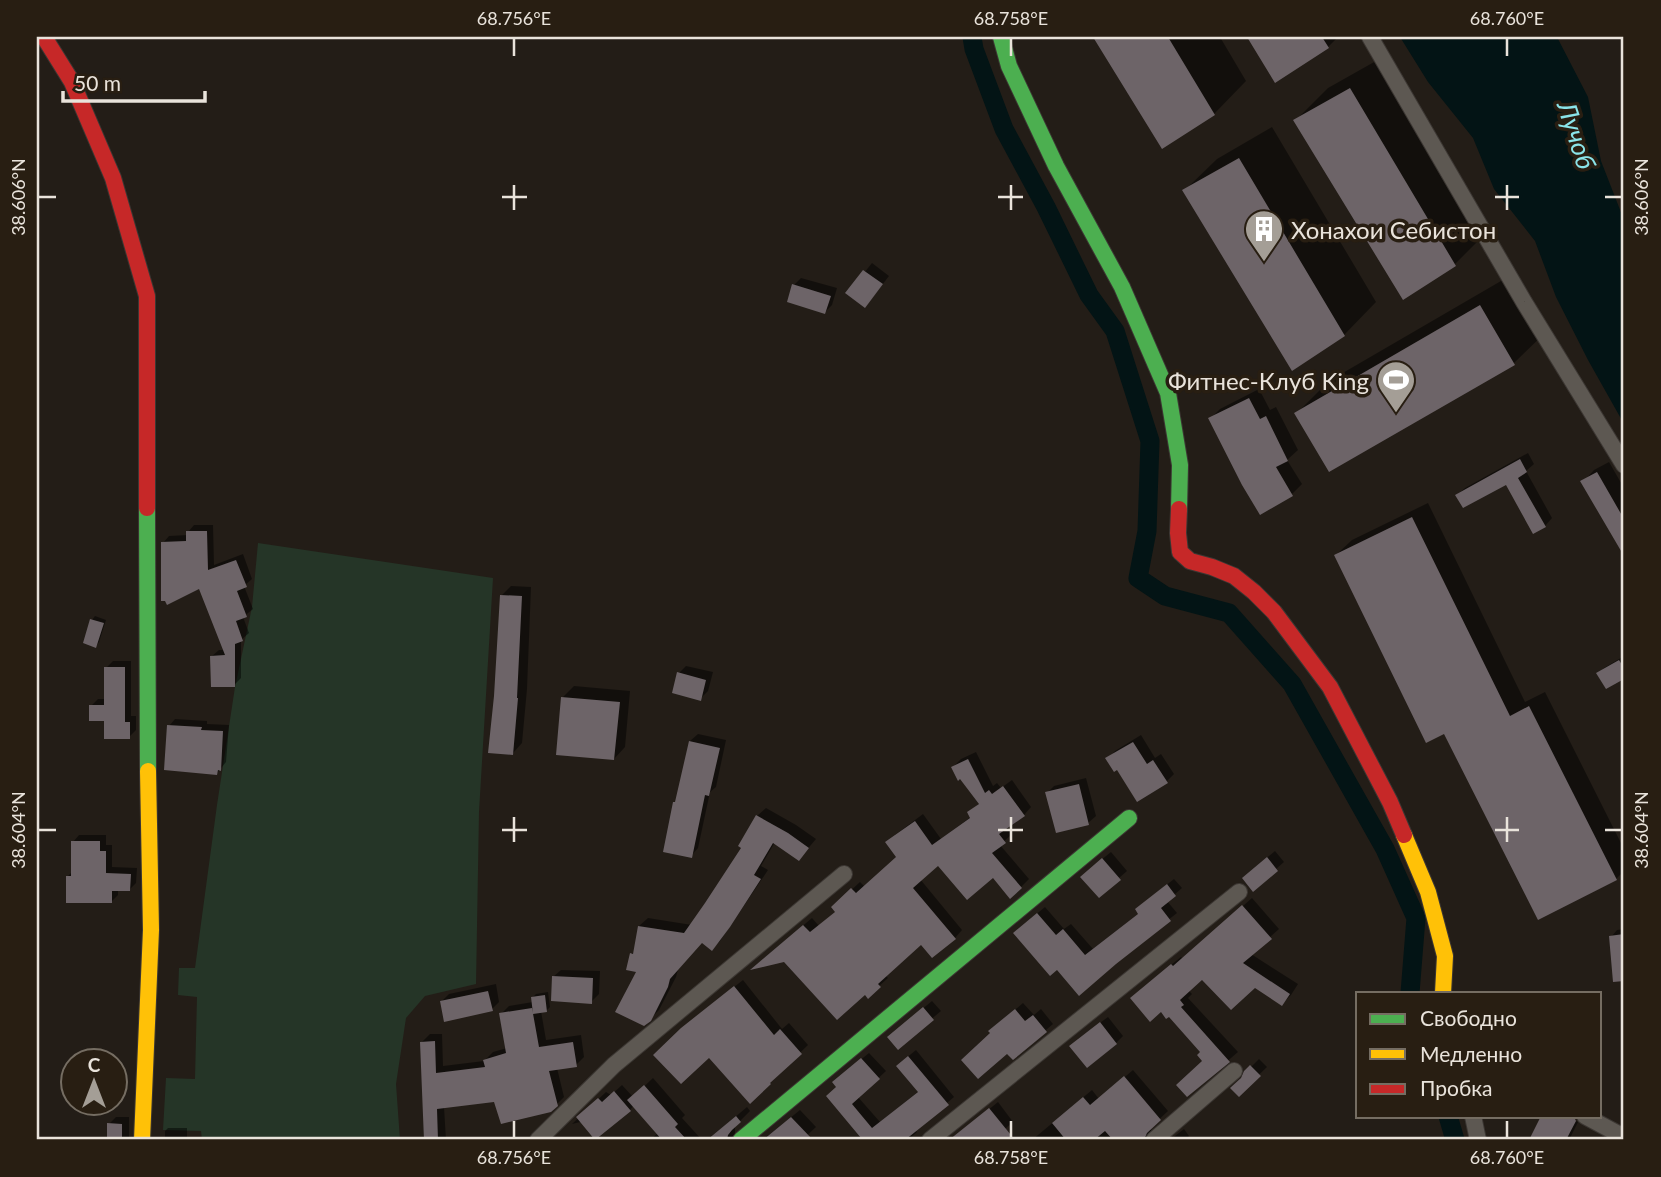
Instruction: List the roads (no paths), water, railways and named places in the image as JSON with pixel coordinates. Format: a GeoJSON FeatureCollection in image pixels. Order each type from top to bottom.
{"type":"FeatureCollection","features":[{"type":"Feature","properties":{"kind":"street"},"geometry":{"type":"LineString","coordinates":[[44,37],[72,82],[113,178],[146,296],[146,694],[151,930],[142,1140]]}},
{"type":"Feature","properties":{"kind":"street"},"geometry":{"type":"LineString","coordinates":[[1001,37],[1009,66],[1055,166],[1122,287],[1168,393],[1180,465],[1180,552],[1190,561],[1234,576],[1254,592],[1274,612],[1330,687],[1390,802],[1428,892],[1445,956],[1443,992]]}},
{"type":"Feature","properties":{"kind":"street"},"geometry":{"type":"LineString","coordinates":[[1370,37],[1524,302],[1624,465]]}},
{"type":"Feature","properties":{"kind":"street"},"geometry":{"type":"LineString","coordinates":[[741,1140],[1129,818]]}},
{"type":"Feature","properties":{"kind":"street"},"geometry":{"type":"LineString","coordinates":[[538,1140],[614,1065],[844,874]]}},
{"type":"Feature","properties":{"kind":"street"},"geometry":{"type":"LineString","coordinates":[[930,1140],[1239,892]]}},
{"type":"Feature","properties":{"kind":"street"},"geometry":{"type":"LineString","coordinates":[[1154,1140],[1234,1071]]}},
{"type":"Feature","properties":{"kind":"street"},"geometry":{"type":"LineString","coordinates":[[1473,1118],[1478,1140]]}},
{"type":"Feature","properties":{"kind":"street"},"geometry":{"type":"LineString","coordinates":[[1589,1118],[1624,1137]]}},
{"type":"Feature","properties":{"kind":"water","name":"Лучоб"},"geometry":{"type":"Polygon","coordinates":[[[1400,37],[1557,37],[1588,97],[1601,161],[1624,220],[1624,424],[1556,297],[1535,241],[1494,189],[1473,138],[1428,82],[1400,37]]]}},
{"type":"Feature","properties":{"kind":"waterway"},"geometry":{"type":"LineString","coordinates":[[972,37],[1004,129],[1089,295],[1115,331],[1150,441],[1147,531],[1138,578],[1165,596],[1229,613],[1292,684],[1385,849],[1416,918],[1410,992]]}},
{"type":"Feature","properties":{"kind":"waterway"},"geometry":{"type":"LineString","coordinates":[[1449,1118],[1455,1140]]}},
{"type":"Feature","properties":{"kind":"place","name":"Хонахои Себистон"},"geometry":{"type":"Point","coordinates":[1264,263]}},
{"type":"Feature","properties":{"kind":"place","name":"Фитнес-Клуб King"},"geometry":{"type":"Point","coordinates":[1396,414]}}]}
